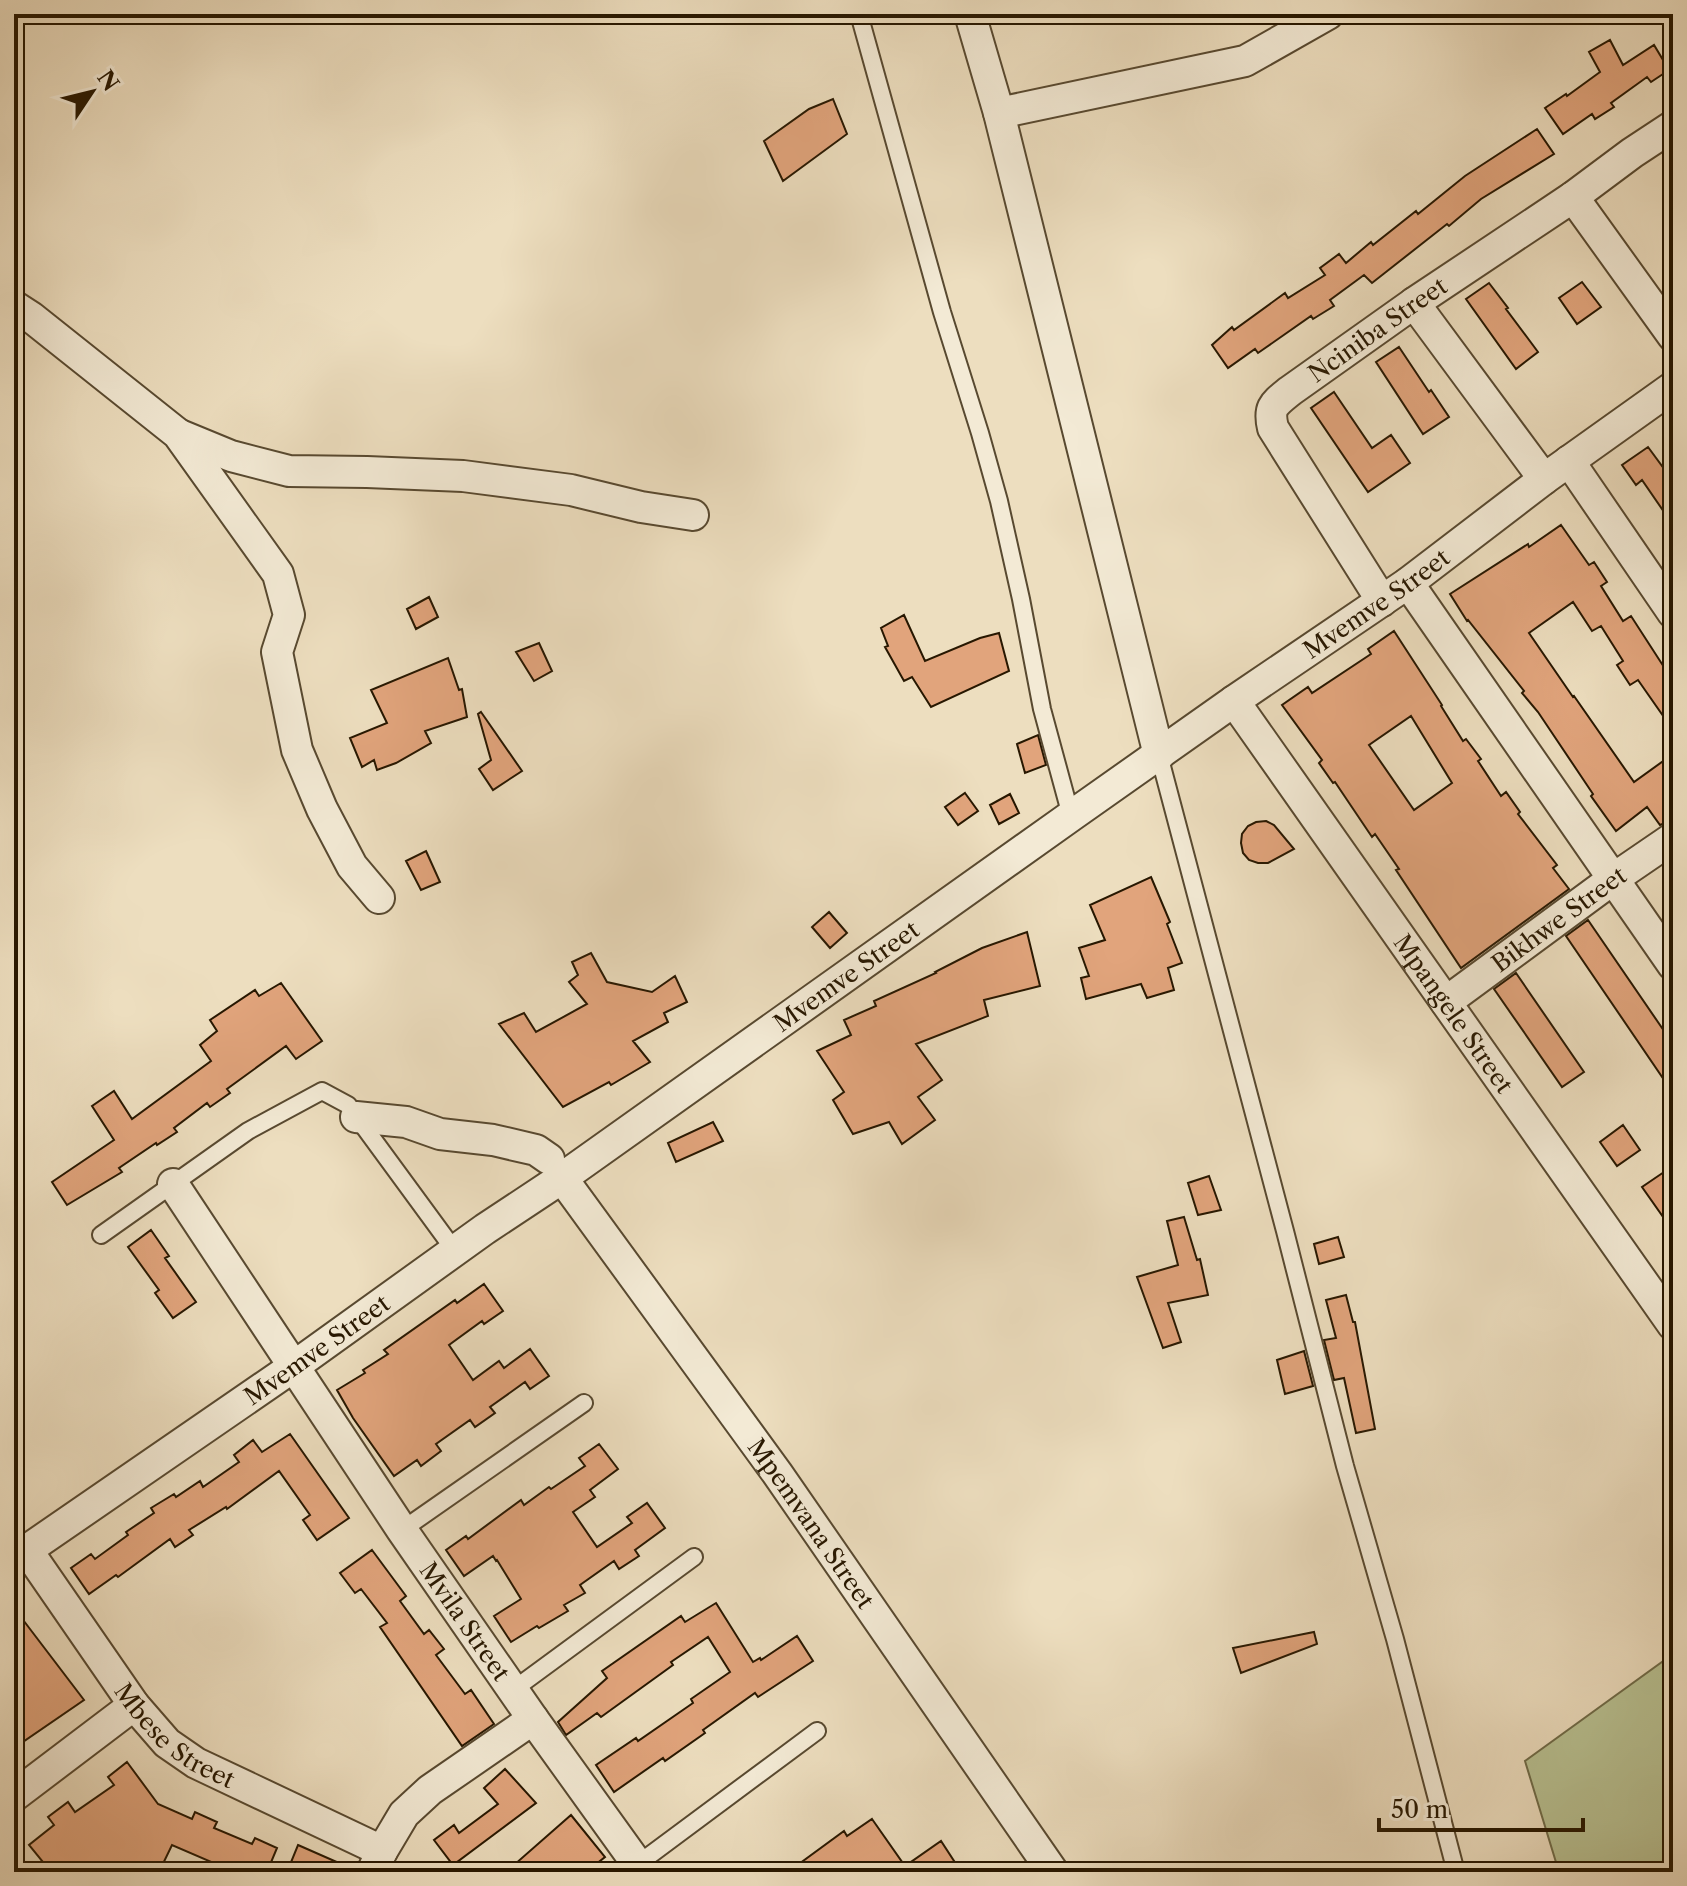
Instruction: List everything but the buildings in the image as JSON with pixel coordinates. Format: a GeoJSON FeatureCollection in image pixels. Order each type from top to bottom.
{"type":"FeatureCollection","features":[{"type":"Feature","properties":{"kind":"street"},"geometry":{"type":"LineString","coordinates":[[970,14],[999,113],[1159,755]]}},
{"type":"Feature","properties":{"kind":"street"},"geometry":{"type":"LineString","coordinates":[[999,113],[1245,61],[1328,14]]}},
{"type":"Feature","properties":{"kind":"street","name":"Nciniba Street"},"geometry":{"type":"LineString","coordinates":[[1382,601],[1273,428],[1270,416],[1272,407],[1414,303],[1673,126]]}},
{"type":"Feature","properties":{"kind":"street"},"geometry":{"type":"LineString","coordinates":[[1573,197],[1673,336]]}},
{"type":"Feature","properties":{"kind":"street"},"geometry":{"type":"LineString","coordinates":[[1414,303],[1544,479]]}},
{"type":"Feature","properties":{"kind":"street"},"geometry":{"type":"LineString","coordinates":[[14,306],[178,434],[278,574],[289,615],[277,652],[297,750],[322,809],[352,866],[379,898]]}},
{"type":"Feature","properties":{"kind":"street","name":"Mvemve Street"},"geometry":{"type":"LineString","coordinates":[[21,1555],[455,1251],[556,1169],[1408,583],[1544,479],[1673,387]]}},
{"type":"Feature","properties":{"kind":"street"},"geometry":{"type":"LineString","coordinates":[[178,434],[231,456],[289,471],[463,476],[571,490],[641,507],[693,515]]}},
{"type":"Feature","properties":{"kind":"street"},"geometry":{"type":"LineString","coordinates":[[1569,461],[1673,613]]}},
{"type":"Feature","properties":{"kind":"street"},"geometry":{"type":"LineString","coordinates":[[1408,583],[1673,965]]}},
{"type":"Feature","properties":{"kind":"street","name":"Mpangele Street"},"geometry":{"type":"LineString","coordinates":[[1234,701],[1673,1325]]}},
{"type":"Feature","properties":{"kind":"street","name":"Bikhwe Street"},"geometry":{"type":"LineString","coordinates":[[1446,1002],[1673,838]]}},
{"type":"Feature","properties":{"kind":"street"},"geometry":{"type":"LineString","coordinates":[[356,1117],[406,1122],[440,1134],[493,1140],[536,1150],[556,1169]]}},
{"type":"Feature","properties":{"kind":"street","name":"Mpemvana Street"},"geometry":{"type":"LineString","coordinates":[[556,1169],[777,1473],[1053,1872]]}},
{"type":"Feature","properties":{"kind":"street","name":"Mvila Street"},"geometry":{"type":"LineString","coordinates":[[173,1184],[402,1530],[640,1868]]}},
{"type":"Feature","properties":{"kind":"street","name":"Mbese Street"},"geometry":{"type":"LineString","coordinates":[[21,1555],[134,1705],[167,1743],[196,1763],[377,1862]]}},
{"type":"Feature","properties":{"kind":"street"},"geometry":{"type":"LineString","coordinates":[[14,1796],[134,1705]]}},
{"type":"Feature","properties":{"kind":"street"},"geometry":{"type":"LineString","coordinates":[[377,1862],[404,1814],[430,1790],[533,1719]]}},
{"type":"Feature","properties":{"kind":"lane"},"geometry":{"type":"LineString","coordinates":[[859,14],[942,312],[999,501],[1042,709],[1071,816]]}},
{"type":"Feature","properties":{"kind":"lane"},"geometry":{"type":"LineString","coordinates":[[1159,755],[1345,1466],[1395,1639],[1456,1872]]}},
{"type":"Feature","properties":{"kind":"lane"},"geometry":{"type":"LineString","coordinates":[[101,1235],[248,1131],[322,1091],[348,1105],[455,1251]]}},
{"type":"Feature","properties":{"kind":"lane"},"geometry":{"type":"LineString","coordinates":[[402,1530],[584,1403]]}},
{"type":"Feature","properties":{"kind":"lane"},"geometry":{"type":"LineString","coordinates":[[513,1690],[694,1557]]}},
{"type":"Feature","properties":{"kind":"lane"},"geometry":{"type":"LineString","coordinates":[[640,1868],[817,1731]]}},
{"type":"Feature","properties":{"kind":"green space"},"geometry":{"type":"Polygon","coordinates":[[[1673,1654],[1673,1872],[1559,1872],[1525,1761],[1673,1654]]]}}]}
